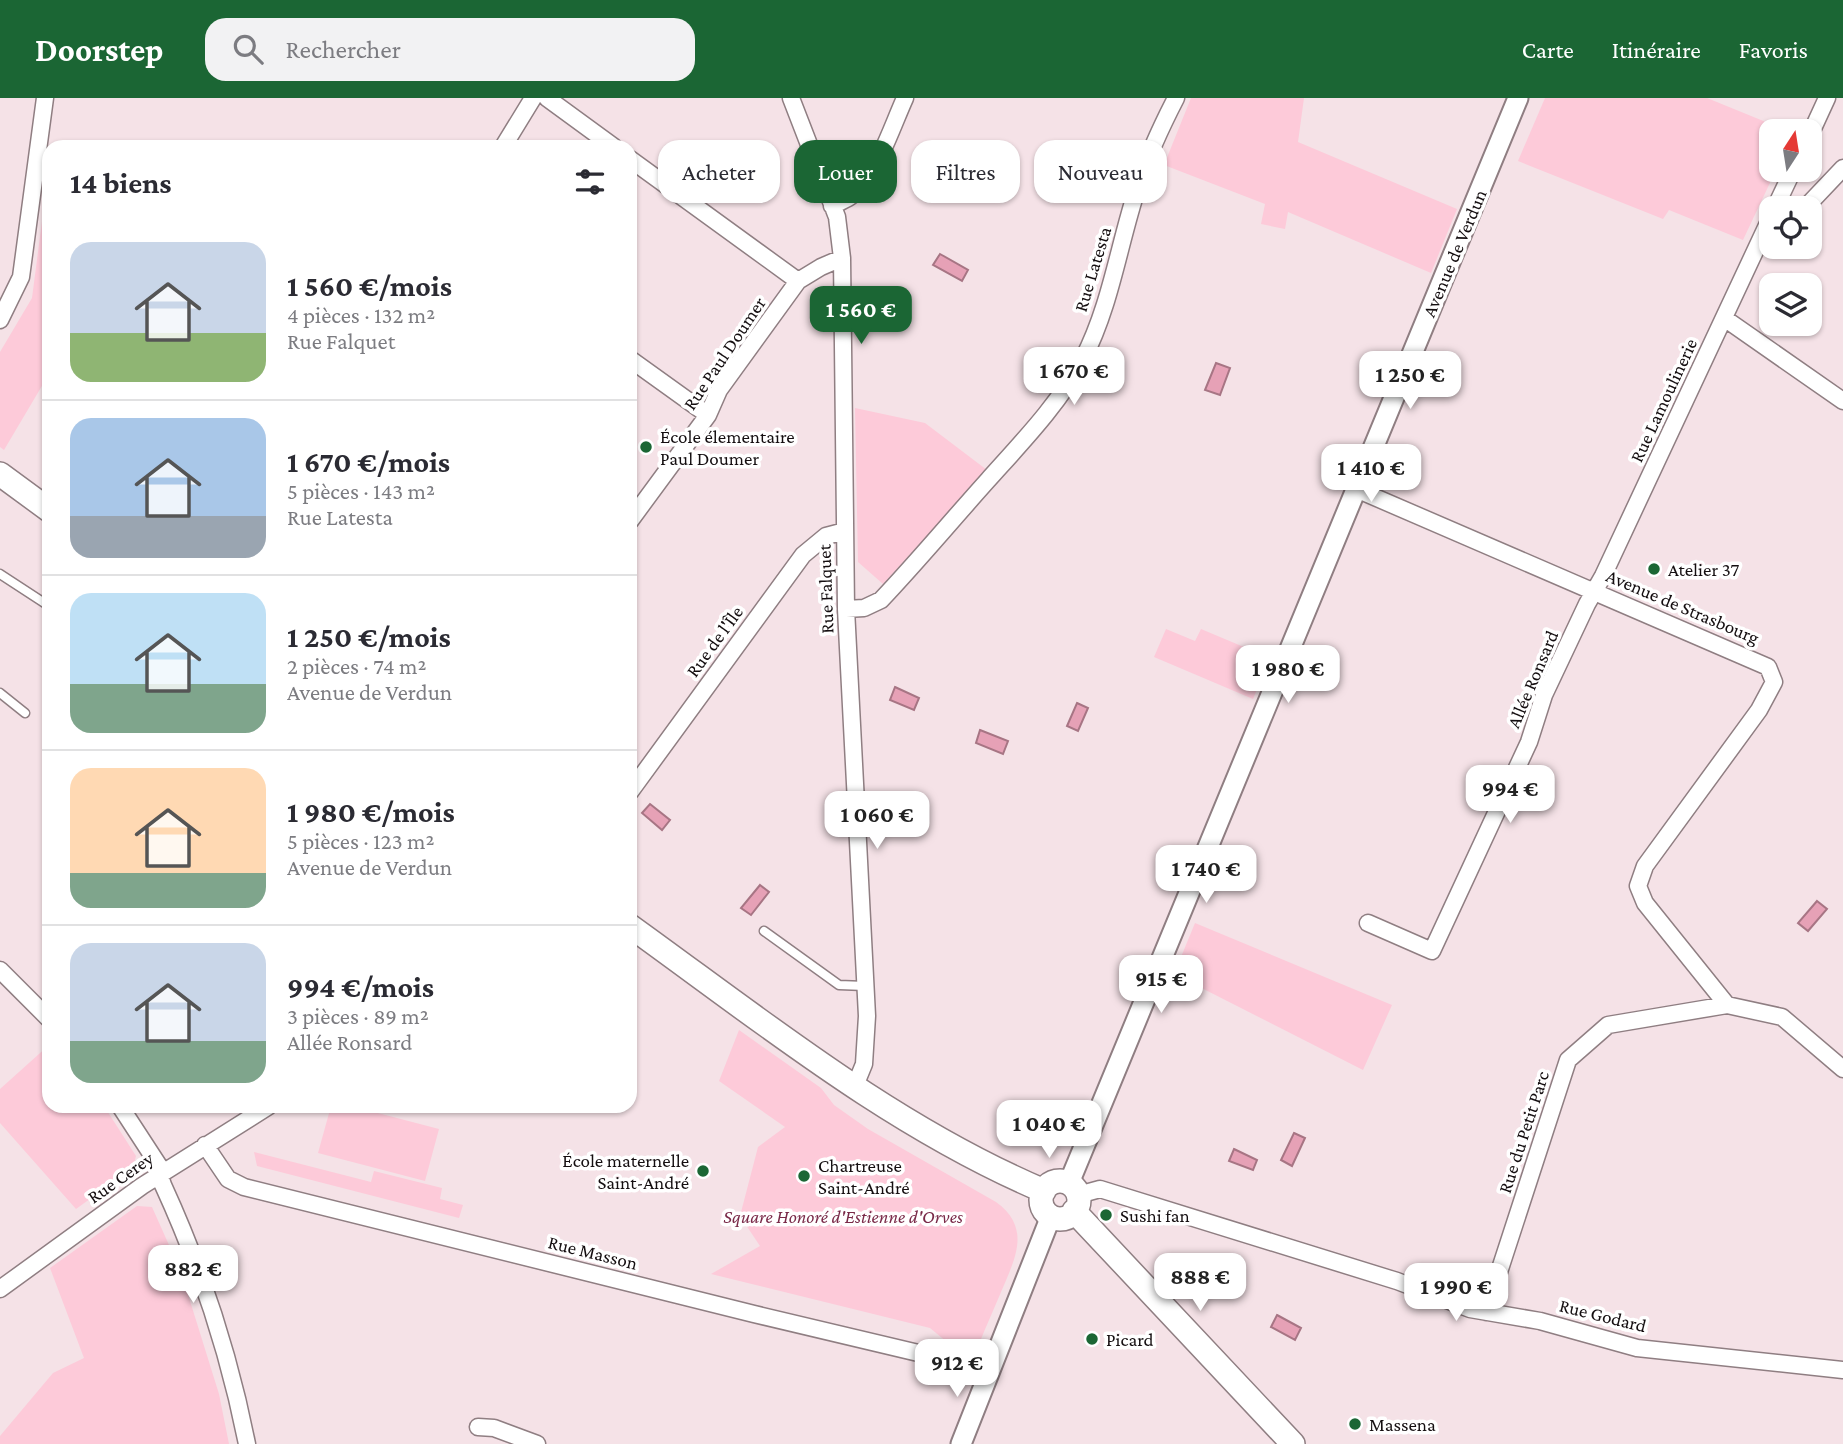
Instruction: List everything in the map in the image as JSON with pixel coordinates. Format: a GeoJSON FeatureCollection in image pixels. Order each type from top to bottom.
{"type":"FeatureCollection","features":[{"type":"Feature","properties":{"kind":"main road"},"geometry":{"type":"LineString","coordinates":[[0,474],[42,505]]}},
{"type":"Feature","properties":{"kind":"main road"},"geometry":{"type":"LineString","coordinates":[[637,931],[855,1086],[914,1123],[1044,1191]]}},
{"type":"Feature","properties":{"kind":"main road"},"geometry":{"type":"LineString","coordinates":[[1074,1196],[1065,1218],[1051,1216],[1042,1205],[1044,1191],[1055,1182],[1074,1196],[1293,1444]]}},
{"type":"Feature","properties":{"kind":"street"},"geometry":{"type":"LineString","coordinates":[[0,320],[21,277],[45,98]]}},
{"type":"Feature","properties":{"kind":"street"},"geometry":{"type":"LineString","coordinates":[[507,140],[533,98]]}},
{"type":"Feature","properties":{"kind":"street"},"geometry":{"type":"LineString","coordinates":[[547,98],[604,140]]}},
{"type":"Feature","properties":{"kind":"street","name":"Rue Falquet"},"geometry":{"type":"LineString","coordinates":[[791,98],[836,217],[842,258],[846,609],[867,1016],[864,1064],[855,1086]]}},
{"type":"Feature","properties":{"kind":"street"},"geometry":{"type":"LineString","coordinates":[[832,206],[847,199],[859,188],[878,158],[905,98]]}},
{"type":"Feature","properties":{"kind":"street","name":"Rue Latesta"},"geometry":{"type":"LineString","coordinates":[[846,609],[864,608],[881,600],[1027,436],[1064,389],[1083,357],[1102,311],[1137,188],[1153,144],[1176,98]]}},
{"type":"Feature","properties":{"kind":"street","name":"Avenue de Verdun"},"geometry":{"type":"LineString","coordinates":[[1074,1196],[1356,489],[1518,98]]}},
{"type":"Feature","properties":{"kind":"street"},"geometry":{"type":"LineString","coordinates":[[1817,119],[1827,98]]}},
{"type":"Feature","properties":{"kind":"street"},"geometry":{"type":"LineString","coordinates":[[637,164],[798,281]]}},
{"type":"Feature","properties":{"kind":"street"},"geometry":{"type":"LineString","coordinates":[[1817,196],[1843,169]]}},
{"type":"Feature","properties":{"kind":"street","name":"Rue Lamoulinerie"},"geometry":{"type":"LineString","coordinates":[[1596,591],[1759,245]]}},
{"type":"Feature","properties":{"kind":"street","name":"Rue Paul Doumer"},"geometry":{"type":"LineString","coordinates":[[637,511],[708,415],[719,390],[798,281],[842,258]]}},
{"type":"Feature","properties":{"kind":"street"},"geometry":{"type":"LineString","coordinates":[[1724,318],[1843,401]]}},
{"type":"Feature","properties":{"kind":"street"},"geometry":{"type":"LineString","coordinates":[[637,364],[708,415]]}},
{"type":"Feature","properties":{"kind":"street","name":"Avenue de Strasbourg"},"geometry":{"type":"LineString","coordinates":[[1356,489],[1760,662],[1771,671],[1774,682],[1759,710],[1645,866],[1638,886],[1645,903],[1727,1004]]}},
{"type":"Feature","properties":{"kind":"street","name":"Rue de l'Île"},"geometry":{"type":"LineString","coordinates":[[637,782],[803,555],[826,536],[845,531]]}},
{"type":"Feature","properties":{"kind":"street","name":"Allée Ronsard"},"geometry":{"type":"LineString","coordinates":[[1368,923],[1432,951],[1529,742],[1544,695],[1587,604],[1596,591]]}},
{"type":"Feature","properties":{"kind":"street"},"geometry":{"type":"LineString","coordinates":[[0,970],[42,1013]]}},
{"type":"Feature","properties":{"kind":"street","name":"Rue du Petit Parc"},"geometry":{"type":"LineString","coordinates":[[1486,1312],[1568,1060],[1608,1024],[1727,1004],[1782,1017],[1843,1069]]}},
{"type":"Feature","properties":{"kind":"street"},"geometry":{"type":"LineString","coordinates":[[125,1113],[163,1172],[161,1179],[209,1295],[231,1367],[247,1444]]}},
{"type":"Feature","properties":{"kind":"street","name":"Rue Cerey"},"geometry":{"type":"LineString","coordinates":[[0,1289],[163,1172],[258,1113]]}},
{"type":"Feature","properties":{"kind":"street","name":"Rue Masson"},"geometry":{"type":"LineString","coordinates":[[205,1145],[228,1179],[244,1187],[990,1370]]}},
{"type":"Feature","properties":{"kind":"street","name":"Rue Godard"},"geometry":{"type":"LineString","coordinates":[[1074,1196],[1100,1189],[1397,1281],[1470,1309],[1539,1321],[1637,1348],[1843,1370]]}},
{"type":"Feature","properties":{"kind":"street"},"geometry":{"type":"LineString","coordinates":[[961,1444],[1051,1216]]}},
{"type":"Feature","properties":{"kind":"street"},"geometry":{"type":"LineString","coordinates":[[478,1427],[494,1427],[537,1444]]}},
{"type":"Feature","properties":{"kind":"lane"},"geometry":{"type":"LineString","coordinates":[[0,574],[42,601]]}},
{"type":"Feature","properties":{"kind":"lane"},"geometry":{"type":"LineString","coordinates":[[0,693],[25,713]]}},
{"type":"Feature","properties":{"kind":"lane"},"geometry":{"type":"LineString","coordinates":[[764,931],[839,985],[865,986]]}},
{"type":"Feature","properties":{"kind":"green space"},"geometry":{"type":"Polygon","coordinates":[[[1191,98],[1304,98],[1298,142],[1457,209],[1431,273],[1288,212],[1285,229],[1261,224],[1265,204],[1167,166],[1167,158],[1191,98]]]}},
{"type":"Feature","properties":{"kind":"green space"},"geometry":{"type":"Polygon","coordinates":[[[1545,98],[1707,98],[1759,119],[1759,182],[1770,182],[1764,196],[1759,196],[1759,206],[1743,240],[1669,210],[1663,219],[1518,161],[1545,98]]]}},
{"type":"Feature","properties":{"kind":"green space"},"geometry":{"type":"Polygon","coordinates":[[[42,221],[42,386],[4,450],[0,447],[0,352],[32,298],[42,221]]]}},
{"type":"Feature","properties":{"kind":"green space"},"geometry":{"type":"Polygon","coordinates":[[[855,408],[925,423],[987,470],[883,584],[858,562],[855,408]]]}},
{"type":"Feature","properties":{"kind":"green space"},"geometry":{"type":"Polygon","coordinates":[[[1166,629],[1195,641],[1201,629],[1270,658],[1253,699],[1154,657],[1166,629]]]}},
{"type":"Feature","properties":{"kind":"green space"},"geometry":{"type":"Polygon","coordinates":[[[1195,923],[1392,1005],[1363,1070],[1174,974],[1195,923]]]}},
{"type":"Feature","properties":{"kind":"green space","name":"Square Honoré d'Estienne d'Orves"},"geometry":{"type":"Polygon","coordinates":[[[739,1030],[821,1088],[834,1105],[868,1129],[996,1202],[1007,1212],[1017,1233],[1015,1256],[979,1344],[972,1350],[953,1347],[930,1328],[711,1274],[760,1246],[740,1216],[758,1147],[785,1127],[719,1081],[739,1030]]]}},
{"type":"Feature","properties":{"kind":"green space"},"geometry":{"type":"Polygon","coordinates":[[[42,1051],[42,1113],[108,1113],[136,1156],[133,1168],[76,1209],[0,1123],[0,1089],[42,1051]]]}},
{"type":"Feature","properties":{"kind":"green space"},"geometry":{"type":"Polygon","coordinates":[[[329,1113],[378,1113],[439,1129],[425,1181],[318,1153],[329,1113]]]}},
{"type":"Feature","properties":{"kind":"green space"},"geometry":{"type":"Polygon","coordinates":[[[254,1152],[371,1182],[374,1171],[442,1188],[440,1199],[463,1205],[459,1218],[257,1166],[254,1152]]]}},
{"type":"Feature","properties":{"kind":"green space"},"geometry":{"type":"Polygon","coordinates":[[[137,1206],[152,1207],[181,1272],[219,1394],[229,1444],[0,1444],[0,1436],[53,1373],[84,1358],[50,1268],[137,1206]]]}},
{"type":"Feature","properties":{"kind":"shaded area"},"geometry":{"type":"Polygon","coordinates":[[[940,254],[968,270],[962,281],[933,265],[940,254]]]}},
{"type":"Feature","properties":{"kind":"shaded area"},"geometry":{"type":"Polygon","coordinates":[[[1216,363],[1230,368],[1220,395],[1205,390],[1216,363]]]}},
{"type":"Feature","properties":{"kind":"shaded area"},"geometry":{"type":"Polygon","coordinates":[[[895,687],[919,698],[914,710],[890,700],[895,687]]]}},
{"type":"Feature","properties":{"kind":"shaded area"},"geometry":{"type":"Polygon","coordinates":[[[1077,703],[1088,708],[1078,731],[1067,726],[1077,703]]]}},
{"type":"Feature","properties":{"kind":"shaded area"},"geometry":{"type":"Polygon","coordinates":[[[980,730],[1008,741],[1003,754],[976,743],[980,730]]]}},
{"type":"Feature","properties":{"kind":"shaded area"},"geometry":{"type":"Polygon","coordinates":[[[650,804],[670,820],[662,830],[642,813],[650,804]]]}},
{"type":"Feature","properties":{"kind":"shaded area"},"geometry":{"type":"Polygon","coordinates":[[[760,885],[769,892],[751,915],[741,908],[760,885]]]}},
{"type":"Feature","properties":{"kind":"shaded area"},"geometry":{"type":"Polygon","coordinates":[[[1817,901],[1827,909],[1808,931],[1798,923],[1817,901]]]}},
{"type":"Feature","properties":{"kind":"shaded area"},"geometry":{"type":"Polygon","coordinates":[[[1294,1133],[1305,1138],[1292,1166],[1281,1160],[1294,1133]]]}},
{"type":"Feature","properties":{"kind":"shaded area"},"geometry":{"type":"Polygon","coordinates":[[[1234,1149],[1257,1160],[1253,1170],[1229,1161],[1234,1149]]]}},
{"type":"Feature","properties":{"kind":"shaded area"},"geometry":{"type":"Polygon","coordinates":[[[1277,1315],[1301,1328],[1295,1340],[1271,1327],[1277,1315]]]}},
{"type":"Feature","properties":{"kind":"place","name":"École élementaire Paul Doumer"},"geometry":{"type":"Point","coordinates":[646,447]}},
{"type":"Feature","properties":{"kind":"place","name":"Atelier 37"},"geometry":{"type":"Point","coordinates":[1654,569]}},
{"type":"Feature","properties":{"kind":"place","name":"École maternelle Saint-André"},"geometry":{"type":"Point","coordinates":[703,1171]}},
{"type":"Feature","properties":{"kind":"place","name":"Chartreuse Saint-André"},"geometry":{"type":"Point","coordinates":[804,1176]}},
{"type":"Feature","properties":{"kind":"place","name":"Sushi fan"},"geometry":{"type":"Point","coordinates":[1106,1215]}},
{"type":"Feature","properties":{"kind":"place","name":"Picard"},"geometry":{"type":"Point","coordinates":[1092,1339]}},
{"type":"Feature","properties":{"kind":"place","name":"Massena"},"geometry":{"type":"Point","coordinates":[1355,1424]}}]}
